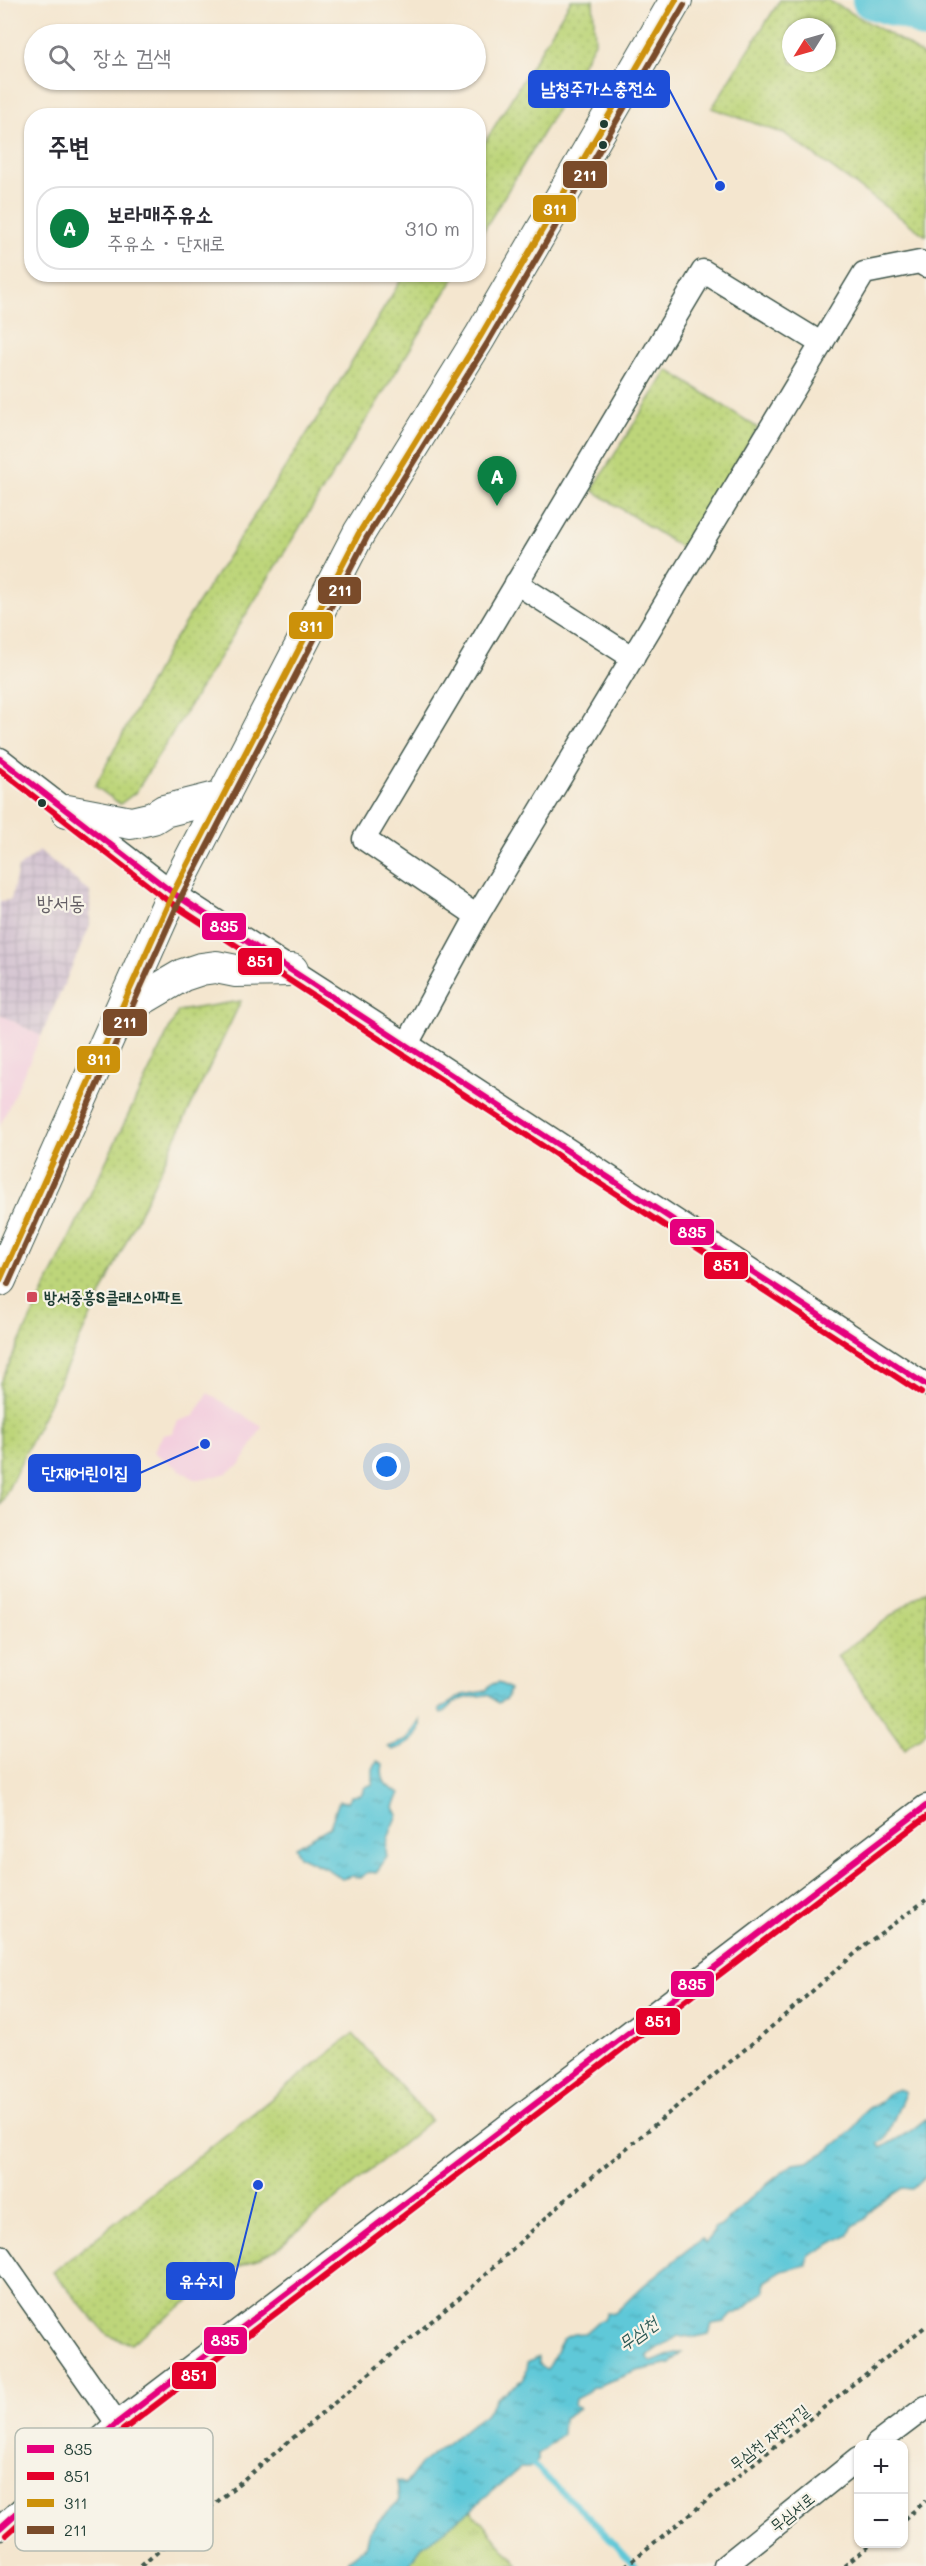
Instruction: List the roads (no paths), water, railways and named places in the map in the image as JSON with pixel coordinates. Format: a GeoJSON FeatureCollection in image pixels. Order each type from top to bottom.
{"type":"FeatureCollection","features":[{"type":"Feature","properties":{"kind":"street"},"geometry":{"type":"LineString","coordinates":[[0,1278],[173,893],[359,533],[480,338],[668,13]]}},
{"type":"Feature","properties":{"kind":"street"},"geometry":{"type":"LineString","coordinates":[[407,1044],[477,916],[864,273],[920,262],[926,266]]}},
{"type":"Feature","properties":{"kind":"street"},"geometry":{"type":"LineString","coordinates":[[477,916],[363,839],[703,271],[822,344]]}},
{"type":"Feature","properties":{"kind":"street"},"geometry":{"type":"LineString","coordinates":[[516,583],[633,658]]}},
{"type":"Feature","properties":{"kind":"street"},"geometry":{"type":"LineString","coordinates":[[0,759],[173,893],[926,1385]]}},
{"type":"Feature","properties":{"kind":"street"},"geometry":{"type":"LineString","coordinates":[[67,811],[131,823],[153,818],[164,811],[224,796]]}},
{"type":"Feature","properties":{"kind":"street"},"geometry":{"type":"LineString","coordinates":[[120,1012],[183,975],[201,969],[216,967],[236,972],[292,970]]}},
{"type":"Feature","properties":{"kind":"street"},"geometry":{"type":"LineString","coordinates":[[111,2428],[926,1806]]}},
{"type":"Feature","properties":{"kind":"street"},"geometry":{"type":"LineString","coordinates":[[0,2256],[117,2423]]}},
{"type":"Feature","properties":{"kind":"street"},"geometry":{"type":"LineString","coordinates":[[883,2440],[926,2407]]}},
{"type":"Feature","properties":{"kind":"street","name":"무심서로"},"geometry":{"type":"LineString","coordinates":[[725,2566],[854,2462]]}},
{"type":"Feature","properties":{"kind":"street"},"geometry":{"type":"LineString","coordinates":[[0,2528],[15,2515]]}},
{"type":"Feature","properties":{"kind":"water"},"geometry":{"type":"Polygon","coordinates":[[[499,1682],[510,1689],[506,1699],[498,1703],[488,1695],[470,1697],[453,1704],[441,1714],[439,1710],[462,1695],[486,1691],[490,1685],[499,1682]]]}},
{"type":"Feature","properties":{"kind":"water"},"geometry":{"type":"Polygon","coordinates":[[[420,1720],[419,1731],[412,1740],[393,1750],[388,1747],[407,1740],[420,1720]]]}},
{"type":"Feature","properties":{"kind":"water"},"geometry":{"type":"Polygon","coordinates":[[[377,1761],[383,1764],[382,1774],[385,1782],[400,1793],[394,1807],[398,1815],[387,1842],[387,1857],[376,1873],[368,1873],[361,1878],[352,1876],[342,1879],[299,1856],[295,1847],[330,1827],[339,1801],[348,1802],[351,1796],[361,1795],[365,1787],[373,1784],[373,1769],[377,1761]]]}},
{"type":"Feature","properties":{"kind":"water","name":"무심천"},"geometry":{"type":"Polygon","coordinates":[[[898,2089],[905,2093],[885,2140],[878,2143],[881,2148],[926,2119],[926,2176],[912,2189],[902,2188],[876,2205],[864,2220],[853,2226],[849,2234],[809,2256],[807,2265],[782,2271],[765,2282],[765,2292],[725,2322],[712,2324],[709,2334],[691,2338],[678,2336],[654,2350],[647,2357],[652,2362],[682,2352],[670,2364],[637,2371],[591,2388],[587,2393],[575,2399],[574,2406],[579,2408],[563,2418],[562,2434],[538,2454],[538,2461],[529,2468],[520,2468],[471,2510],[423,2545],[408,2566],[347,2566],[349,2560],[365,2547],[368,2535],[377,2522],[399,2501],[397,2481],[405,2484],[420,2464],[485,2414],[497,2398],[524,2379],[527,2363],[538,2357],[538,2363],[547,2369],[563,2339],[585,2333],[604,2319],[607,2312],[615,2313],[643,2286],[702,2238],[705,2243],[712,2236],[714,2229],[721,2226],[752,2196],[793,2164],[808,2162],[827,2151],[852,2131],[861,2115],[869,2108],[881,2102],[888,2093],[898,2089]]]}},
{"type":"Feature","properties":{"kind":"waterway"},"geometry":{"type":"LineString","coordinates":[[871,0],[916,14],[926,21]]}},
{"type":"Feature","properties":{"kind":"waterway"},"geometry":{"type":"LineString","coordinates":[[527,2459],[599,2527],[635,2566]]}},
{"type":"Feature","properties":{"kind":"place","name":"남청주가스충전소"},"geometry":{"type":"Point","coordinates":[720,186]}},
{"type":"Feature","properties":{"kind":"place","name":"보라매주유소"},"geometry":{"type":"Point","coordinates":[497,506]}},
{"type":"Feature","properties":{"kind":"place","name":"방서중흥S클래스아파트"},"geometry":{"type":"Point","coordinates":[32,1297]}},
{"type":"Feature","properties":{"kind":"place","name":"단재어린이집"},"geometry":{"type":"Point","coordinates":[205,1444]}},
{"type":"Feature","properties":{"kind":"place","name":"유수지"},"geometry":{"type":"Point","coordinates":[258,2185]}},
{"type":"Feature","properties":{"kind":"district","name":"방서동"},"geometry":{"type":"Point","coordinates":[61,903]}}]}
